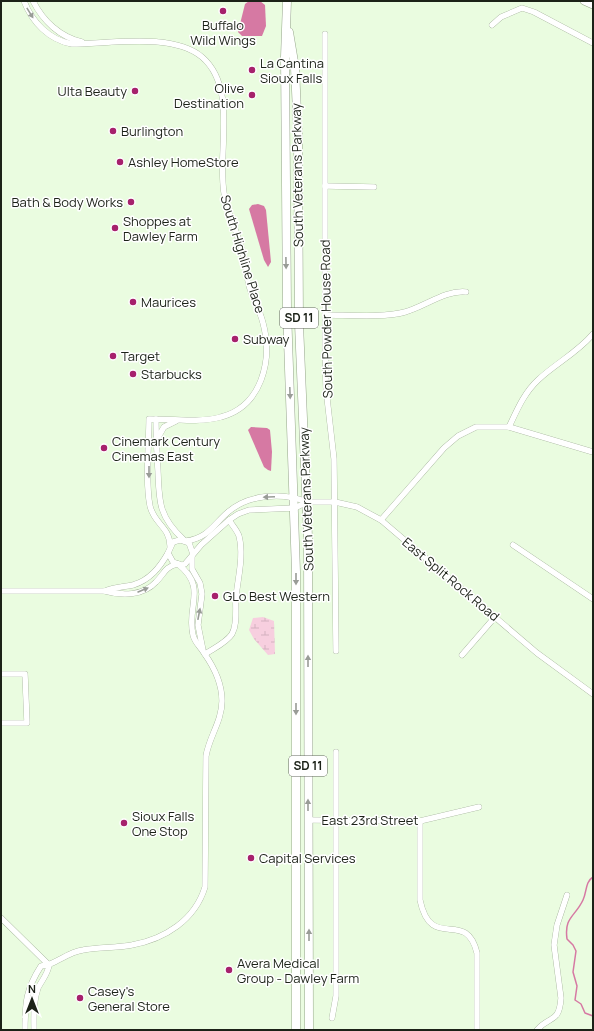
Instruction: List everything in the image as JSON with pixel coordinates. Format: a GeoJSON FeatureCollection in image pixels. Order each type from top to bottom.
{"type":"FeatureCollection","features":[{"type":"Feature","properties":{"kind":"highway","name":"South Veterans Parkway"},"geometry":{"type":"LineString","coordinates":[[287,1],[284,57],[287,310],[295,508],[296,1030]]}},
{"type":"Feature","properties":{"kind":"highway","name":"South Veterans Parkway"},"geometry":{"type":"LineString","coordinates":[[287,17],[295,68],[298,132],[299,324],[307,502],[309,1030]]}},
{"type":"Feature","properties":{"kind":"main road"},"geometry":{"type":"LineString","coordinates":[[584,1],[593,5]]}},
{"type":"Feature","properties":{"kind":"street","name":"South Highline Place"},"geometry":{"type":"LineString","coordinates":[[24,1],[38,25],[52,36],[67,43],[159,42],[182,46],[195,52],[210,65],[216,74],[222,91],[224,194],[243,252],[250,289],[264,325],[266,366],[256,392],[248,402],[237,410],[220,418],[149,419],[148,490],[150,507],[154,517],[169,535],[170,546]]}},
{"type":"Feature","properties":{"kind":"street","name":"South Highline Place"},"geometry":{"type":"LineString","coordinates":[[33,1],[54,29],[64,35],[86,42]]}},
{"type":"Feature","properties":{"kind":"street"},"geometry":{"type":"LineString","coordinates":[[492,25],[501,17],[522,8],[534,12],[593,43]]}},
{"type":"Feature","properties":{"kind":"street","name":"South Powder House Road"},"geometry":{"type":"LineString","coordinates":[[325,34],[326,389],[334,459],[336,651]]}},
{"type":"Feature","properties":{"kind":"street"},"geometry":{"type":"LineString","coordinates":[[325,186],[374,187]]}},
{"type":"Feature","properties":{"kind":"street"},"geometry":{"type":"LineString","coordinates":[[325,315],[400,314],[447,294],[460,291],[466,292]]}},
{"type":"Feature","properties":{"kind":"street"},"geometry":{"type":"LineString","coordinates":[[509,427],[525,395],[538,379],[585,343],[593,334]]}},
{"type":"Feature","properties":{"kind":"street"},"geometry":{"type":"LineString","coordinates":[[156,419],[156,445],[161,509],[171,526],[191,546],[193,555],[192,569],[200,584],[202,594],[198,625],[204,653]]}},
{"type":"Feature","properties":{"kind":"street"},"geometry":{"type":"LineString","coordinates":[[156,445],[158,436],[164,427],[171,422],[184,419]]}},
{"type":"Feature","properties":{"kind":"street"},"geometry":{"type":"LineString","coordinates":[[382,520],[444,448],[458,436],[476,427],[509,427],[593,452]]}},
{"type":"Feature","properties":{"kind":"street"},"geometry":{"type":"LineString","coordinates":[[106,591],[116,587],[134,585],[146,580],[155,571],[168,553],[170,546],[176,540],[185,540],[203,536],[228,512],[246,501],[258,497],[294,496],[307,502]]}},
{"type":"Feature","properties":{"kind":"street","name":"East Split Rock Road"},"geometry":{"type":"LineString","coordinates":[[295,508],[307,502],[335,502],[357,507],[370,512],[382,520],[543,658],[593,694]]}},
{"type":"Feature","properties":{"kind":"street"},"geometry":{"type":"LineString","coordinates":[[1,591],[106,591],[124,594],[143,590],[154,584],[166,569],[178,564],[185,564],[229,520],[238,514],[249,510],[295,508]]}},
{"type":"Feature","properties":{"kind":"street"},"geometry":{"type":"LineString","coordinates":[[204,653],[226,640],[234,629],[236,596],[240,578],[240,541],[238,533],[229,520]]}},
{"type":"Feature","properties":{"kind":"street"},"geometry":{"type":"LineString","coordinates":[[513,545],[593,599]]}},
{"type":"Feature","properties":{"kind":"street"},"geometry":{"type":"LineString","coordinates":[[25,1030],[25,1010],[28,989],[41,966],[49,965],[68,953],[84,949],[132,945],[155,939],[177,927],[193,912],[202,897],[205,887],[206,756],[209,742],[219,720],[222,701],[218,679],[204,653],[196,644],[192,628],[195,595],[193,584],[186,572],[170,559],[168,553]]}},
{"type":"Feature","properties":{"kind":"street"},"geometry":{"type":"LineString","coordinates":[[462,655],[495,618]]}},
{"type":"Feature","properties":{"kind":"street"},"geometry":{"type":"LineString","coordinates":[[1,674],[25,674],[27,723],[1,723]]}},
{"type":"Feature","properties":{"kind":"street"},"geometry":{"type":"LineString","coordinates":[[332,1018],[336,996],[336,752]]}},
{"type":"Feature","properties":{"kind":"street","name":"East 23rd Street"},"geometry":{"type":"LineString","coordinates":[[308,820],[420,821],[479,807]]}},
{"type":"Feature","properties":{"kind":"street"},"geometry":{"type":"LineString","coordinates":[[420,821],[420,900],[423,913],[428,922],[435,927],[462,930],[469,935],[475,943],[477,952],[477,1030]]}},
{"type":"Feature","properties":{"kind":"street"},"geometry":{"type":"LineString","coordinates":[[537,1030],[556,1018],[560,1005],[561,998],[554,945],[557,925],[567,895]]}},
{"type":"Feature","properties":{"kind":"street"},"geometry":{"type":"LineString","coordinates":[[1,918],[49,965]]}},
{"type":"Feature","properties":{"kind":"street"},"geometry":{"type":"LineString","coordinates":[[34,1030],[36,998],[41,983],[48,971],[49,965]]}},
{"type":"Feature","properties":{"kind":"green space"},"geometry":{"type":"Polygon","coordinates":[[[263,617],[274,621],[275,654],[268,655],[254,639],[249,630],[253,618],[263,617]]]}},
{"type":"Feature","properties":{"kind":"shaded area"},"geometry":{"type":"Polygon","coordinates":[[[249,1],[260,1],[265,5],[266,26],[262,36],[242,36],[238,32],[245,4],[249,1]]]}},
{"type":"Feature","properties":{"kind":"shaded area"},"geometry":{"type":"Polygon","coordinates":[[[258,204],[264,206],[266,210],[271,262],[268,267],[264,260],[249,209],[252,205],[258,204]]]}},
{"type":"Feature","properties":{"kind":"shaded area"},"geometry":{"type":"Polygon","coordinates":[[[251,427],[267,428],[270,430],[272,452],[271,471],[264,467],[248,430],[251,427]]]}},
{"type":"Feature","properties":{"kind":"waterway"},"geometry":{"type":"LineString","coordinates":[[593,877],[587,884],[583,900],[569,921],[566,932],[567,939],[576,951],[573,972],[577,986],[575,1000],[581,1004],[585,1013],[593,1016]]}},
{"type":"Feature","properties":{"kind":"place","name":"Buffalo Wild Wings"},"geometry":{"type":"Point","coordinates":[223,11]}},
{"type":"Feature","properties":{"kind":"place","name":"La Cantina Sioux Falls"},"geometry":{"type":"Point","coordinates":[252,70]}},
{"type":"Feature","properties":{"kind":"place","name":"Ulta Beauty"},"geometry":{"type":"Point","coordinates":[135,91]}},
{"type":"Feature","properties":{"kind":"place","name":"Olive Destination"},"geometry":{"type":"Point","coordinates":[252,95]}},
{"type":"Feature","properties":{"kind":"place","name":"Burlington"},"geometry":{"type":"Point","coordinates":[113,131]}},
{"type":"Feature","properties":{"kind":"place","name":"Ashley HomeStore"},"geometry":{"type":"Point","coordinates":[120,162]}},
{"type":"Feature","properties":{"kind":"place","name":"Bath & Body Works"},"geometry":{"type":"Point","coordinates":[131,202]}},
{"type":"Feature","properties":{"kind":"place","name":"Shoppes at Dawley Farm"},"geometry":{"type":"Point","coordinates":[115,228]}},
{"type":"Feature","properties":{"kind":"place","name":"Maurices"},"geometry":{"type":"Point","coordinates":[133,302]}},
{"type":"Feature","properties":{"kind":"place","name":"Subway"},"geometry":{"type":"Point","coordinates":[235,339]}},
{"type":"Feature","properties":{"kind":"place","name":"Target"},"geometry":{"type":"Point","coordinates":[113,356]}},
{"type":"Feature","properties":{"kind":"place","name":"Starbucks"},"geometry":{"type":"Point","coordinates":[133,374]}},
{"type":"Feature","properties":{"kind":"place","name":"Cinemark Century Cinemas East"},"geometry":{"type":"Point","coordinates":[104,448]}},
{"type":"Feature","properties":{"kind":"place","name":"GLo Best Western"},"geometry":{"type":"Point","coordinates":[215,596]}},
{"type":"Feature","properties":{"kind":"place","name":"Sioux Falls One Stop"},"geometry":{"type":"Point","coordinates":[124,823]}},
{"type":"Feature","properties":{"kind":"place","name":"Capital Services"},"geometry":{"type":"Point","coordinates":[251,858]}},
{"type":"Feature","properties":{"kind":"place","name":"Avera Medical Group - Dawley Farm"},"geometry":{"type":"Point","coordinates":[229,970]}},
{"type":"Feature","properties":{"kind":"place","name":"Casey's General Store"},"geometry":{"type":"Point","coordinates":[80,998]}}]}
